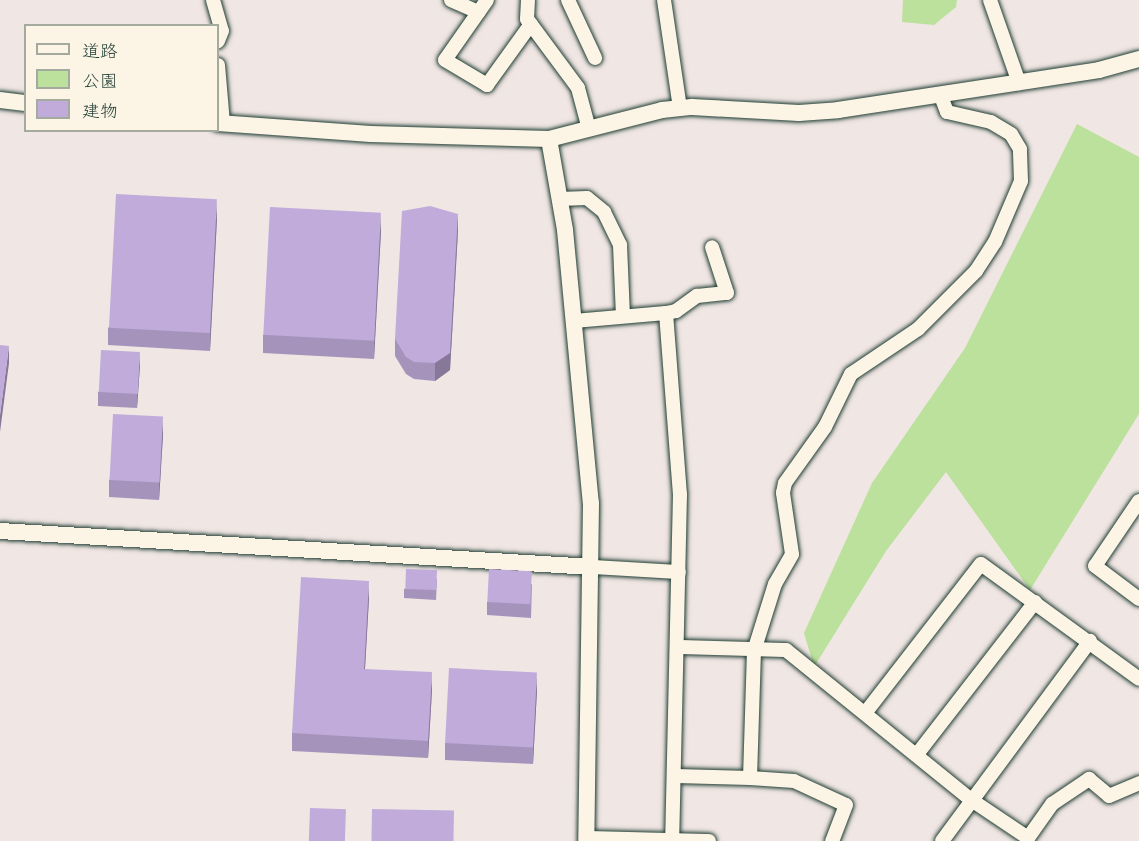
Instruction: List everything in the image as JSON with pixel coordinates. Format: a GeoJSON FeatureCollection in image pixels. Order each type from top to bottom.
{"type":"FeatureCollection","features":[{"type":"Feature","properties":{"kind":"street"},"geometry":{"type":"LineString","coordinates":[[213,0],[222,31],[219,38]]}},
{"type":"Feature","properties":{"kind":"street"},"geometry":{"type":"LineString","coordinates":[[451,0],[478,12]]}},
{"type":"Feature","properties":{"kind":"street"},"geometry":{"type":"LineString","coordinates":[[487,0],[445,60],[487,85],[531,24]]}},
{"type":"Feature","properties":{"kind":"street"},"geometry":{"type":"LineString","coordinates":[[568,0],[595,58]]}},
{"type":"Feature","properties":{"kind":"street"},"geometry":{"type":"LineString","coordinates":[[664,0],[680,108]]}},
{"type":"Feature","properties":{"kind":"street"},"geometry":{"type":"LineString","coordinates":[[990,0],[1019,83]]}},
{"type":"Feature","properties":{"kind":"street"},"geometry":{"type":"LineString","coordinates":[[525,2],[531,24],[578,88],[589,129]]}},
{"type":"Feature","properties":{"kind":"street"},"geometry":{"type":"LineString","coordinates":[[219,94],[220,123],[391,135],[549,139],[680,108],[799,113],[1019,83],[1099,70],[1139,59]]}},
{"type":"Feature","properties":{"kind":"street"},"geometry":{"type":"LineString","coordinates":[[750,778],[754,651],[775,584],[792,554],[783,493],[785,483],[825,427],[851,374],[918,329],[976,271],[995,242],[1021,181],[1020,149],[1011,134],[991,122],[947,112],[940,94]]}},
{"type":"Feature","properties":{"kind":"street"},"geometry":{"type":"LineString","coordinates":[[0,100],[24,103]]}},
{"type":"Feature","properties":{"kind":"street"},"geometry":{"type":"LineString","coordinates":[[549,139],[574,321],[591,503],[592,567],[586,839],[709,841]]}},
{"type":"Feature","properties":{"kind":"street"},"geometry":{"type":"LineString","coordinates":[[559,199],[586,198],[604,212],[620,245],[623,316]]}},
{"type":"Feature","properties":{"kind":"street"},"geometry":{"type":"LineString","coordinates":[[574,321],[666,313],[676,311],[697,296],[727,293],[712,247]]}},
{"type":"Feature","properties":{"kind":"street"},"geometry":{"type":"LineString","coordinates":[[666,313],[680,494],[679,647],[672,840]]}},
{"type":"Feature","properties":{"kind":"street"},"geometry":{"type":"LineString","coordinates":[[1139,501],[1095,566],[1139,599]]}},
{"type":"Feature","properties":{"kind":"street"},"geometry":{"type":"LineString","coordinates":[[0,531],[679,572]]}},
{"type":"Feature","properties":{"kind":"street"},"geometry":{"type":"LineString","coordinates":[[866,712],[981,564],[1090,641],[1139,679]]}},
{"type":"Feature","properties":{"kind":"street"},"geometry":{"type":"LineString","coordinates":[[918,753],[1035,602]]}},
{"type":"Feature","properties":{"kind":"street"},"geometry":{"type":"LineString","coordinates":[[942,841],[970,799],[1090,641]]}},
{"type":"Feature","properties":{"kind":"street"},"geometry":{"type":"LineString","coordinates":[[679,647],[754,651],[786,650],[918,753],[970,799],[1028,838],[1052,804],[1089,779],[1109,796],[1139,783]]}},
{"type":"Feature","properties":{"kind":"street"},"geometry":{"type":"LineString","coordinates":[[676,776],[794,781],[846,805],[832,841]]}},
{"type":"Feature","properties":{"kind":"green space"},"geometry":{"type":"Polygon","coordinates":[[[903,0],[957,0],[956,7],[934,25],[902,22],[903,0]]]}},
{"type":"Feature","properties":{"kind":"green space"},"geometry":{"type":"Polygon","coordinates":[[[1077,124],[1139,157],[1139,414],[1030,590],[946,472],[886,551],[814,667],[804,633],[872,483],[965,348],[1077,124]]]}},
{"type":"Feature","properties":{"kind":"building"},"geometry":{"type":"Polygon","coordinates":[[[116,194],[217,199],[210,333],[109,328],[116,194]]]}},
{"type":"Feature","properties":{"kind":"building"},"geometry":{"type":"Polygon","coordinates":[[[430,206],[458,214],[450,353],[435,363],[414,362],[406,357],[395,339],[402,211],[430,206]]]}},
{"type":"Feature","properties":{"kind":"building"},"geometry":{"type":"Polygon","coordinates":[[[270,207],[381,213],[374,341],[263,335],[270,207]]]}},
{"type":"Feature","properties":{"kind":"building"},"geometry":{"type":"Polygon","coordinates":[[[0,345],[9,346],[0,415],[0,345]]]}},
{"type":"Feature","properties":{"kind":"building"},"geometry":{"type":"Polygon","coordinates":[[[101,350],[140,352],[138,394],[99,392],[101,350]]]}},
{"type":"Feature","properties":{"kind":"building"},"geometry":{"type":"Polygon","coordinates":[[[113,414],[163,417],[159,483],[110,480],[113,414]]]}},
{"type":"Feature","properties":{"kind":"building"},"geometry":{"type":"Polygon","coordinates":[[[406,569],[437,570],[436,590],[405,589],[406,569]]]}},
{"type":"Feature","properties":{"kind":"building"},"geometry":{"type":"Polygon","coordinates":[[[489,569],[532,571],[530,604],[487,602],[489,569]]]}},
{"type":"Feature","properties":{"kind":"building"},"geometry":{"type":"Polygon","coordinates":[[[301,577],[369,581],[364,669],[432,672],[428,741],[292,733],[301,577]]]}},
{"type":"Feature","properties":{"kind":"building"},"geometry":{"type":"Polygon","coordinates":[[[449,668],[537,673],[533,748],[445,743],[449,668]]]}},
{"type":"Feature","properties":{"kind":"building"},"geometry":{"type":"Polygon","coordinates":[[[310,808],[346,809],[345,841],[309,841],[310,808]]]}},
{"type":"Feature","properties":{"kind":"building"},"geometry":{"type":"Polygon","coordinates":[[[372,809],[454,810],[453,841],[371,841],[372,809]]]}}]}
